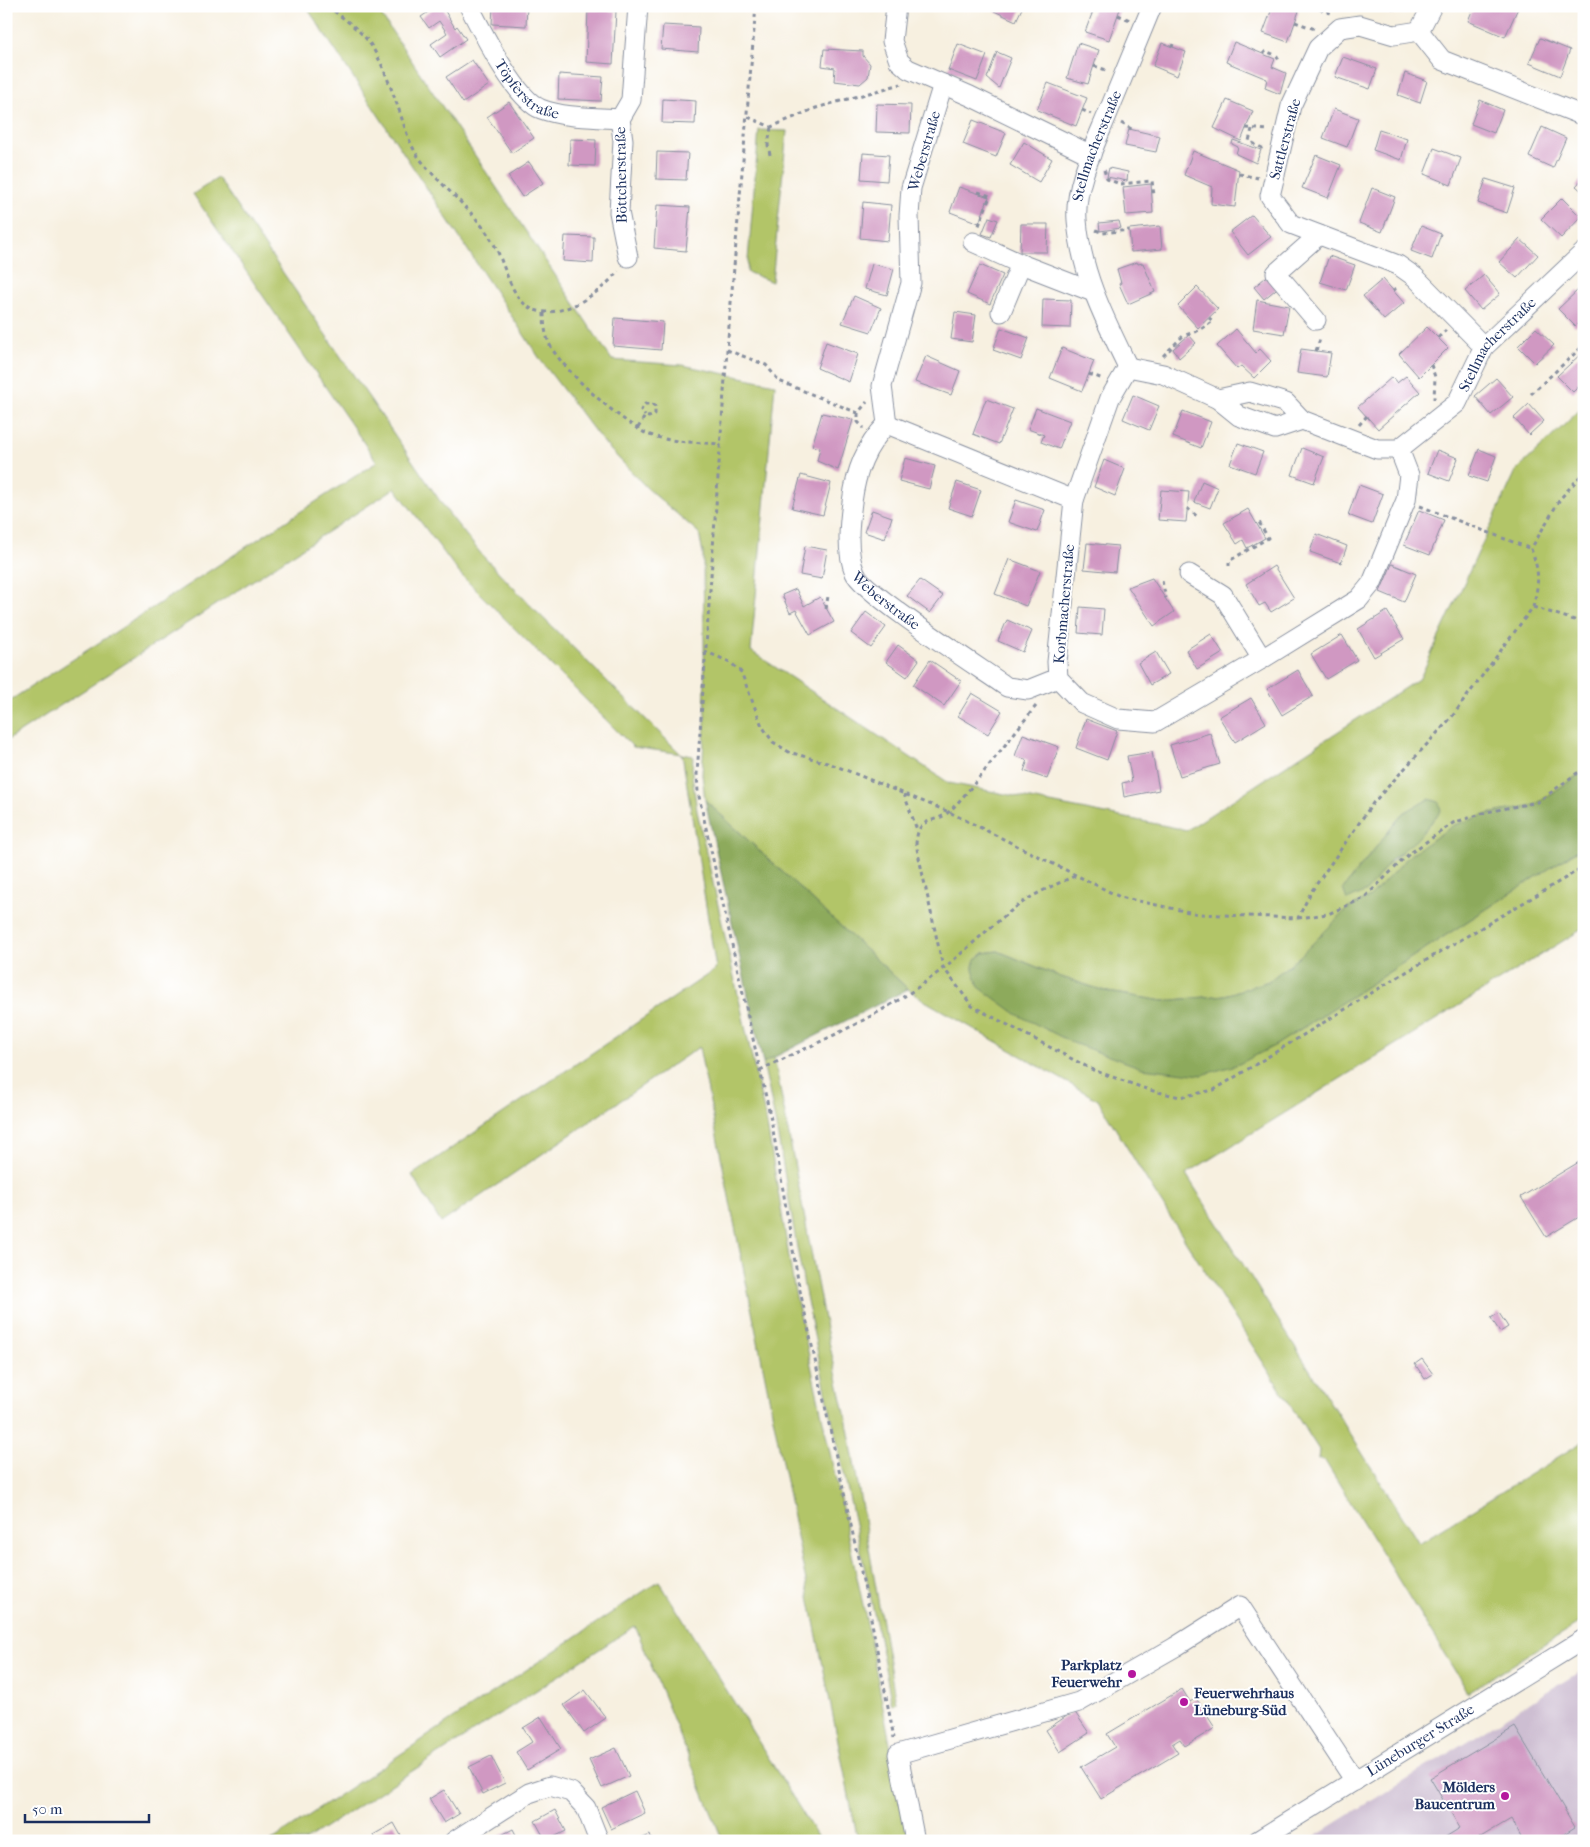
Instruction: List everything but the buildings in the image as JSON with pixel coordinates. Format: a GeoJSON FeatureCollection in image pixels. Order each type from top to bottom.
{"type":"FeatureCollection","features":[{"type":"Feature","properties":{"kind":"street","name":"Töpferstraße"},"geometry":{"type":"LineString","coordinates":[[469,6],[486,40],[520,91],[538,108],[558,114],[620,119]]}},
{"type":"Feature","properties":{"kind":"street","name":"Böttcherstraße"},"geometry":{"type":"LineString","coordinates":[[628,257],[619,212],[622,140],[620,119],[631,100],[638,6]]}},
{"type":"Feature","properties":{"kind":"street"},"geometry":{"type":"LineString","coordinates":[[896,6],[892,42],[899,61],[908,69],[1091,155]]}},
{"type":"Feature","properties":{"kind":"street","name":"Stellmacherstraße"},"geometry":{"type":"LineString","coordinates":[[1128,367],[1093,292],[1084,261],[1077,218],[1082,181],[1091,155],[1152,6]]}},
{"type":"Feature","properties":{"kind":"street"},"geometry":{"type":"LineString","coordinates":[[1432,6],[1419,32],[1442,60],[1584,116]]}},
{"type":"Feature","properties":{"kind":"street","name":"Sattlerstraße"},"geometry":{"type":"LineString","coordinates":[[1419,32],[1394,35],[1360,25],[1340,28],[1318,48],[1290,106],[1270,196],[1291,224],[1398,265],[1412,274],[1484,347]]}},
{"type":"Feature","properties":{"kind":"street","name":"Weberstraße"},"geometry":{"type":"LineString","coordinates":[[943,84],[911,188],[909,216],[911,283],[882,386],[887,424],[873,439],[862,456],[853,491],[849,547],[855,575],[875,595],[1007,687],[1028,690],[1058,678]]}},
{"type":"Feature","properties":{"kind":"street"},"geometry":{"type":"LineString","coordinates":[[1319,235],[1276,273],[1320,324]]}},
{"type":"Feature","properties":{"kind":"street"},"geometry":{"type":"LineString","coordinates":[[973,242],[1021,264],[1093,292]]}},
{"type":"Feature","properties":{"kind":"street","name":"Stellmacherstraße"},"geometry":{"type":"LineString","coordinates":[[1399,449],[1457,403],[1484,347],[1584,252]]}},
{"type":"Feature","properties":{"kind":"street"},"geometry":{"type":"LineString","coordinates":[[1002,312],[1021,264]]}},
{"type":"Feature","properties":{"kind":"street"},"geometry":{"type":"LineString","coordinates":[[1128,367],[1162,374],[1218,399],[1239,416],[1275,429],[1302,420]]}},
{"type":"Feature","properties":{"kind":"street","name":"Korbmacherstraße"},"geometry":{"type":"LineString","coordinates":[[1128,367],[1110,398],[1074,500],[1057,662],[1058,678],[1082,704],[1118,719],[1155,722],[1262,660],[1359,599],[1372,583],[1406,500],[1410,475],[1399,449]]}},
{"type":"Feature","properties":{"kind":"street"},"geometry":{"type":"LineString","coordinates":[[1218,399],[1250,392],[1286,403],[1302,420],[1377,449],[1399,449]]}},
{"type":"Feature","properties":{"kind":"street"},"geometry":{"type":"LineString","coordinates":[[887,424],[1074,500]]}},
{"type":"Feature","properties":{"kind":"street"},"geometry":{"type":"LineString","coordinates":[[1189,574],[1223,595],[1262,660]]}},
{"type":"Feature","properties":{"kind":"street"},"geometry":{"type":"LineString","coordinates":[[915,1841],[898,1754],[1078,1702],[1175,1647],[1240,1606],[1355,1781]]}},
{"type":"Feature","properties":{"kind":"street","name":"Lüneburger Straße"},"geometry":{"type":"LineString","coordinates":[[1257,1841],[1584,1639]]}},
{"type":"Feature","properties":{"kind":"street"},"geometry":{"type":"LineString","coordinates":[[454,1841],[529,1793],[550,1786],[571,1792],[586,1808],[600,1841]]}},
{"type":"Feature","properties":{"kind":"path"},"geometry":{"type":"LineString","coordinates":[[328,6],[368,42],[392,91],[413,147],[420,159],[476,220],[494,245],[517,295],[529,308],[544,313],[569,308],[593,295],[612,279]]}},
{"type":"Feature","properties":{"kind":"path"},"geometry":{"type":"LineString","coordinates":[[756,6],[704,651],[697,774],[698,792],[772,1124],[799,1286],[870,1613],[898,1754]]}},
{"type":"Feature","properties":{"kind":"path"},"geometry":{"type":"LineString","coordinates":[[1263,54],[1266,51],[1277,56],[1280,63]]}},
{"type":"Feature","properties":{"kind":"path"},"geometry":{"type":"LineString","coordinates":[[748,118],[771,127],[816,108],[904,82],[908,69]]}},
{"type":"Feature","properties":{"kind":"path"},"geometry":{"type":"LineString","coordinates":[[770,155],[768,145],[771,127]]}},
{"type":"Feature","properties":{"kind":"path"},"geometry":{"type":"LineString","coordinates":[[1246,128],[1285,131]]}},
{"type":"Feature","properties":{"kind":"path"},"geometry":{"type":"LineString","coordinates":[[1252,129],[1250,140],[1278,160]]}},
{"type":"Feature","properties":{"kind":"path"},"geometry":{"type":"LineString","coordinates":[[1104,170],[1107,179],[1120,184],[1152,181],[1154,196],[1152,196]]}},
{"type":"Feature","properties":{"kind":"path"},"geometry":{"type":"LineString","coordinates":[[973,242],[990,196],[978,192]]}},
{"type":"Feature","properties":{"kind":"path"},"geometry":{"type":"LineString","coordinates":[[1093,229],[1103,233],[1129,230]]}},
{"type":"Feature","properties":{"kind":"path"},"geometry":{"type":"LineString","coordinates":[[544,313],[544,329],[550,345],[568,370],[594,394],[638,428],[647,434],[668,440],[721,444]]}},
{"type":"Feature","properties":{"kind":"path"},"geometry":{"type":"LineString","coordinates":[[1149,371],[1183,336],[1200,330],[1213,321],[1209,318]]}},
{"type":"Feature","properties":{"kind":"path"},"geometry":{"type":"LineString","coordinates":[[1316,351],[1320,324]]}},
{"type":"Feature","properties":{"kind":"path"},"geometry":{"type":"LineString","coordinates":[[1531,394],[1584,345]]}},
{"type":"Feature","properties":{"kind":"path"},"geometry":{"type":"LineString","coordinates":[[727,350],[766,365],[779,381],[858,413],[882,386]]}},
{"type":"Feature","properties":{"kind":"path"},"geometry":{"type":"LineString","coordinates":[[1564,363],[1567,366]]}},
{"type":"Feature","properties":{"kind":"path"},"geometry":{"type":"LineString","coordinates":[[1431,365],[1435,377],[1434,399]]}},
{"type":"Feature","properties":{"kind":"path"},"geometry":{"type":"LineString","coordinates":[[645,404],[655,406],[655,414],[645,416],[641,410],[645,404]]}},
{"type":"Feature","properties":{"kind":"path"},"geometry":{"type":"LineString","coordinates":[[638,428],[645,416]]}},
{"type":"Feature","properties":{"kind":"path"},"geometry":{"type":"LineString","coordinates":[[1531,548],[1560,499],[1584,472]]}},
{"type":"Feature","properties":{"kind":"path"},"geometry":{"type":"LineString","coordinates":[[1298,918],[1311,892],[1373,803],[1451,718],[1533,607],[1539,586],[1538,567],[1531,548],[1406,500]]}},
{"type":"Feature","properties":{"kind":"path"},"geometry":{"type":"LineString","coordinates":[[1187,508],[1199,518]]}},
{"type":"Feature","properties":{"kind":"path"},"geometry":{"type":"LineString","coordinates":[[1228,566],[1229,561],[1268,538],[1259,522],[1257,524]]}},
{"type":"Feature","properties":{"kind":"path"},"geometry":{"type":"LineString","coordinates":[[1162,581],[1166,598]]}},
{"type":"Feature","properties":{"kind":"path"},"geometry":{"type":"LineString","coordinates":[[826,609],[828,596]]}},
{"type":"Feature","properties":{"kind":"path"},"geometry":{"type":"LineString","coordinates":[[1533,607],[1584,623]]}},
{"type":"Feature","properties":{"kind":"path"},"geometry":{"type":"LineString","coordinates":[[704,651],[730,662],[741,672],[762,726],[773,742],[790,752],[831,764],[949,812],[1120,897],[1198,914],[1298,918],[1328,914],[1364,898],[1409,854],[1453,823],[1487,812],[1538,802],[1584,768]]}},
{"type":"Feature","properties":{"kind":"path"},"geometry":{"type":"LineString","coordinates":[[917,831],[926,822],[949,812],[1040,701]]}},
{"type":"Feature","properties":{"kind":"path"},"geometry":{"type":"LineString","coordinates":[[904,794],[917,831],[916,844],[943,968],[972,1006],[1029,1038],[1093,1070],[1149,1090],[1180,1097],[1214,1090],[1391,981],[1584,867]]}},
{"type":"Feature","properties":{"kind":"path"},"geometry":{"type":"LineString","coordinates":[[760,1070],[852,1025],[905,995],[943,968],[1019,905],[1044,890],[1077,875]]}},
{"type":"Feature","properties":{"kind":"shaded area"},"geometry":{"type":"Polygon","coordinates":[[[1584,1669],[1584,1841],[1307,1841],[1584,1669]]]}},
{"type":"Feature","properties":{"kind":"green space"},"geometry":{"type":"Polygon","coordinates":[[[306,6],[375,6],[612,360],[682,365],[775,384],[751,651],[949,783],[1187,830],[1420,678],[1516,471],[1584,406],[1584,771],[1535,805],[1488,814],[1411,854],[1370,898],[1347,909],[1299,957],[1269,981],[1225,995],[1163,1001],[1108,992],[1061,977],[998,951],[984,953],[975,960],[1276,1045],[1584,846],[1584,928],[1186,1174],[1419,1543],[1584,1441],[1584,1620],[1468,1692],[1325,1461],[1318,1459],[1319,1450],[1148,1182],[1098,1100],[925,1001],[908,989],[705,800],[702,774],[705,723],[703,553],[699,533],[647,488],[603,442],[542,362],[306,6]],[[1403,813],[1343,889],[1381,872],[1432,822],[1403,813]]]}},
{"type":"Feature","properties":{"kind":"green space"},"geometry":{"type":"Polygon","coordinates":[[[759,130],[787,131],[772,282],[747,272],[759,130]]]}},
{"type":"Feature","properties":{"kind":"green space"},"geometry":{"type":"Polygon","coordinates":[[[218,178],[449,514],[482,555],[534,609],[681,754],[633,747],[460,574],[395,488],[6,741],[6,703],[377,462],[193,194],[218,178]]]}},
{"type":"Feature","properties":{"kind":"green space"},"geometry":{"type":"Polygon","coordinates":[[[682,754],[693,756],[692,774],[697,811],[767,1125],[794,1287],[865,1614],[909,1841],[858,1841],[699,1047],[441,1223],[412,1175],[716,969],[682,754]]]}},
{"type":"Feature","properties":{"kind":"green space"},"geometry":{"type":"Polygon","coordinates":[[[1584,771],[1584,846],[1276,1045],[1239,1064],[1202,1075],[1142,1068],[1073,1043],[1016,1014],[979,987],[973,969],[975,960],[984,953],[998,951],[1061,977],[1108,992],[1163,1001],[1225,995],[1269,981],[1299,957],[1347,909],[1370,897],[1411,854],[1454,825],[1488,814],[1535,805],[1584,771]]]}},
{"type":"Feature","properties":{"kind":"green space"},"geometry":{"type":"Polygon","coordinates":[[[1429,799],[1439,802],[1441,811],[1416,840],[1392,859],[1367,891],[1347,900],[1343,889],[1403,813],[1429,799]]]}},
{"type":"Feature","properties":{"kind":"green space"},"geometry":{"type":"Polygon","coordinates":[[[705,800],[908,989],[763,1063],[705,800]]]}},
{"type":"Feature","properties":{"kind":"green space"},"geometry":{"type":"Polygon","coordinates":[[[774,1057],[824,1319],[847,1422],[896,1703],[892,1705],[804,1286],[780,1147],[763,1063],[774,1057]]]}},
{"type":"Feature","properties":{"kind":"green space"},"geometry":{"type":"Polygon","coordinates":[[[659,1581],[820,1841],[723,1841],[635,1626],[305,1841],[271,1841],[659,1581]]]}},
{"type":"Feature","properties":{"kind":"place","name":"Parkplatz Feuerwehr"},"geometry":{"type":"Point","coordinates":[1132,1674]}},
{"type":"Feature","properties":{"kind":"place","name":"Feuerwehrhaus Lüneburg-Süd"},"geometry":{"type":"Point","coordinates":[1184,1702]}},
{"type":"Feature","properties":{"kind":"place","name":"Mölders Baucentrum"},"geometry":{"type":"Point","coordinates":[1505,1796]}}]}
